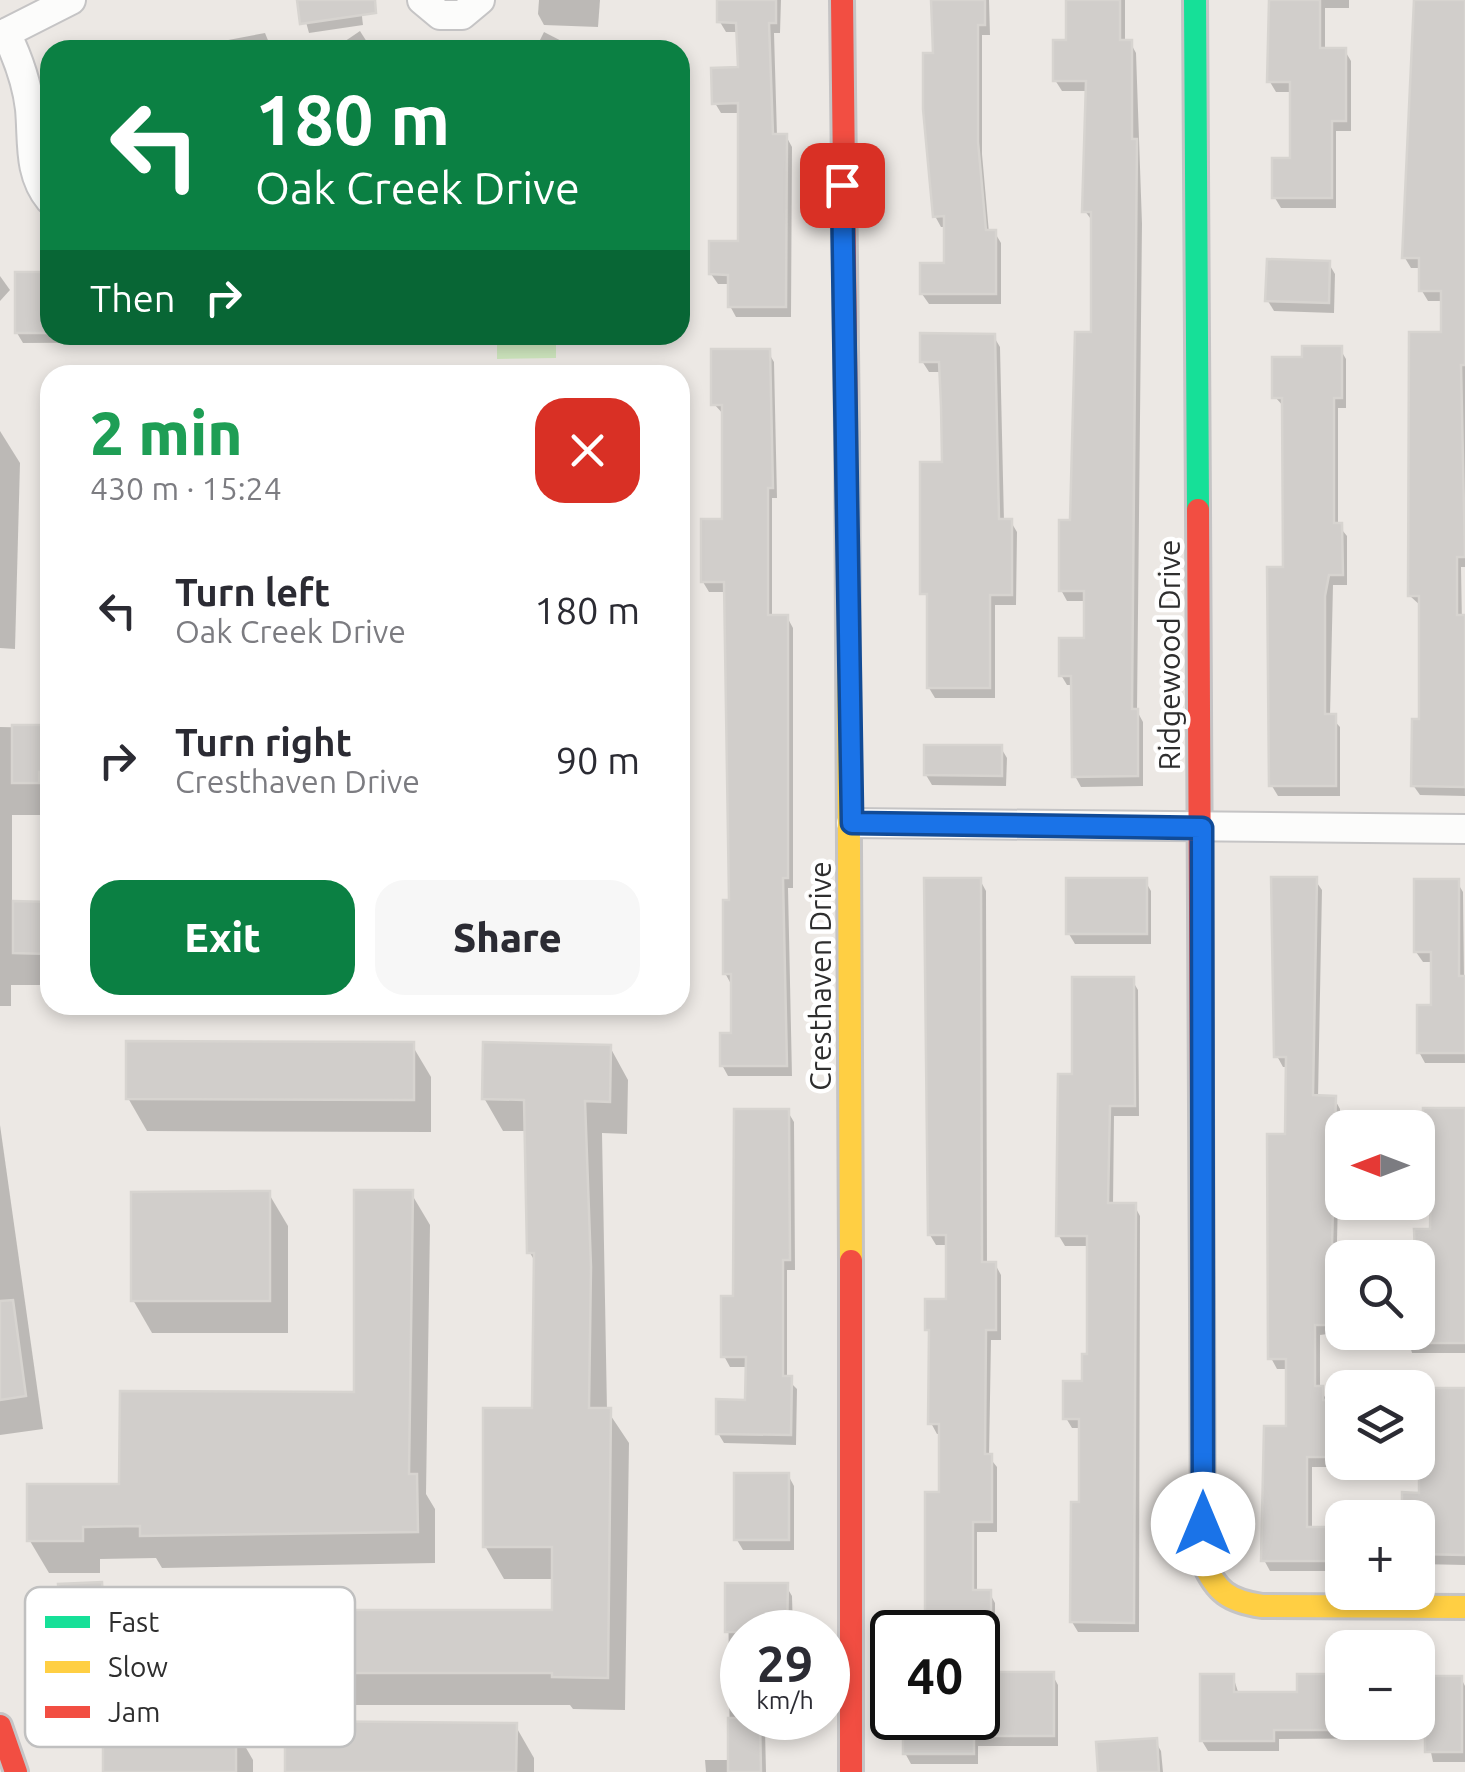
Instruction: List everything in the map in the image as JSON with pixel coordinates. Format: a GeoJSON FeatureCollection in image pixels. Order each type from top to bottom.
{"type":"FeatureCollection","features":[{"type":"Feature","properties":{"kind":"street"},"geometry":{"type":"LineString","coordinates":[[40,188],[21,65],[3,34],[71,0]]}},
{"type":"Feature","properties":{"kind":"street"},"geometry":{"type":"LineString","coordinates":[[422,0],[440,16],[462,16],[480,0]]}},
{"type":"Feature","properties":{"kind":"street","name":"Cresthaven Drive"},"geometry":{"type":"LineString","coordinates":[[842,0],[852,823],[852,1772]]}},
{"type":"Feature","properties":{"kind":"street","name":"Ridgewood Drive"},"geometry":{"type":"LineString","coordinates":[[1195,0],[1203,1561],[1214,1588],[1229,1601],[1262,1606],[1465,1607]]}},
{"type":"Feature","properties":{"kind":"street"},"geometry":{"type":"LineString","coordinates":[[852,823],[1465,829]]}},
{"type":"Feature","properties":{"kind":"street"},"geometry":{"type":"LineString","coordinates":[[0,1726],[16,1772]]}},
{"type":"Feature","properties":{"kind":"green space"},"geometry":{"type":"Polygon","coordinates":[[[497,345],[556,345],[556,358],[497,359],[497,345]]]}},
{"type":"Feature","properties":{"kind":"building"},"geometry":{"type":"Polygon","coordinates":[[[297,0],[375,0],[376,13],[300,24],[297,0]]]}},
{"type":"Feature","properties":{"kind":"building"},"geometry":{"type":"Polygon","coordinates":[[[717,0],[776,0],[776,23],[769,23],[773,134],[787,134],[786,307],[728,307],[728,275],[709,274],[709,241],[738,241],[738,103],[712,104],[711,68],[738,67],[736,23],[717,22],[717,0]]]}},
{"type":"Feature","properties":{"kind":"building"},"geometry":{"type":"Polygon","coordinates":[[[931,0],[985,0],[985,25],[978,25],[978,142],[986,230],[996,230],[996,294],[920,294],[920,263],[944,263],[944,216],[933,217],[923,109],[923,53],[933,53],[931,0]]]}},
{"type":"Feature","properties":{"kind":"building"},"geometry":{"type":"Polygon","coordinates":[[[1066,0],[1120,0],[1120,40],[1132,40],[1132,139],[1137,139],[1132,709],[1138,709],[1138,776],[1072,777],[1071,676],[1059,676],[1059,638],[1084,638],[1084,591],[1059,591],[1059,520],[1070,520],[1075,332],[1091,332],[1091,212],[1082,212],[1086,81],[1053,81],[1053,40],[1066,40],[1066,0]]]}},
{"type":"Feature","properties":{"kind":"building"},"geometry":{"type":"Polygon","coordinates":[[[1269,0],[1320,0],[1320,48],[1346,48],[1346,121],[1332,121],[1332,198],[1272,198],[1272,158],[1290,158],[1290,82],[1267,82],[1269,0]]]}},
{"type":"Feature","properties":{"kind":"building"},"geometry":{"type":"Polygon","coordinates":[[[1414,0],[1465,0],[1465,365],[1461,365],[1465,557],[1457,557],[1457,615],[1465,615],[1465,787],[1411,786],[1412,719],[1419,719],[1419,596],[1408,596],[1409,332],[1441,332],[1441,291],[1419,291],[1419,258],[1402,258],[1414,0]]]}},
{"type":"Feature","properties":{"kind":"building"},"geometry":{"type":"Polygon","coordinates":[[[1267,259],[1330,261],[1329,303],[1265,301],[1267,259]]]}},
{"type":"Feature","properties":{"kind":"building"},"geometry":{"type":"Polygon","coordinates":[[[15,272],[40,272],[40,333],[15,333],[15,272]]]}},
{"type":"Feature","properties":{"kind":"building"},"geometry":{"type":"Polygon","coordinates":[[[920,333],[995,334],[999,519],[1012,519],[1012,595],[990,595],[990,688],[927,688],[927,594],[920,594],[920,462],[942,462],[941,406],[939,362],[920,362],[920,333]]]}},
{"type":"Feature","properties":{"kind":"building"},"geometry":{"type":"Polygon","coordinates":[[[1302,346],[1342,346],[1342,398],[1334,398],[1334,523],[1342,523],[1343,575],[1329,575],[1325,596],[1325,714],[1336,714],[1336,786],[1269,786],[1267,567],[1283,567],[1282,398],[1272,398],[1272,357],[1302,357],[1302,346]]]}},
{"type":"Feature","properties":{"kind":"building"},"geometry":{"type":"Polygon","coordinates":[[[711,349],[770,349],[773,488],[768,488],[768,615],[788,615],[788,878],[783,878],[787,1066],[720,1066],[720,1033],[731,1033],[731,974],[723,974],[723,900],[729,900],[724,582],[701,582],[701,519],[722,519],[722,405],[711,405],[711,349]]]}},
{"type":"Feature","properties":{"kind":"building"},"geometry":{"type":"Polygon","coordinates":[[[12,725],[40,725],[39,783],[12,783],[12,725]]]}},
{"type":"Feature","properties":{"kind":"building"},"geometry":{"type":"Polygon","coordinates":[[[924,745],[1002,745],[1002,776],[924,775],[924,745]]]}},
{"type":"Feature","properties":{"kind":"building"},"geometry":{"type":"Polygon","coordinates":[[[1271,877],[1317,877],[1313,1095],[1336,1096],[1336,1110],[1325,1110],[1325,1220],[1333,1220],[1332,1240],[1325,1240],[1325,1325],[1315,1325],[1315,1386],[1323,1386],[1325,1400],[1325,1457],[1307,1457],[1307,1527],[1325,1527],[1325,1561],[1261,1561],[1264,1426],[1286,1426],[1286,1359],[1268,1359],[1267,1134],[1285,1134],[1286,1057],[1274,1057],[1271,877]]]}},
{"type":"Feature","properties":{"kind":"building"},"geometry":{"type":"Polygon","coordinates":[[[924,878],[981,878],[982,1262],[996,1262],[996,1330],[986,1330],[985,1454],[992,1454],[992,1522],[973,1522],[973,1590],[991,1590],[991,1610],[925,1610],[925,1492],[939,1492],[939,1424],[928,1424],[929,1330],[925,1330],[925,1299],[946,1299],[946,1235],[928,1235],[924,878]]]}},
{"type":"Feature","properties":{"kind":"building"},"geometry":{"type":"Polygon","coordinates":[[[1066,878],[1147,878],[1147,934],[1066,934],[1066,878]]]}},
{"type":"Feature","properties":{"kind":"building"},"geometry":{"type":"Polygon","coordinates":[[[1414,879],[1459,879],[1459,976],[1465,976],[1465,1053],[1417,1053],[1417,1005],[1431,1005],[1431,952],[1414,952],[1414,879]]]}},
{"type":"Feature","properties":{"kind":"building"},"geometry":{"type":"Polygon","coordinates":[[[13,901],[40,902],[40,954],[13,953],[13,901]]]}},
{"type":"Feature","properties":{"kind":"building"},"geometry":{"type":"Polygon","coordinates":[[[1072,977],[1134,977],[1135,1106],[1110,1106],[1108,1203],[1136,1203],[1134,1623],[1070,1622],[1071,1502],[1079,1502],[1079,1419],[1063,1419],[1063,1381],[1082,1381],[1082,1354],[1087,1354],[1087,1236],[1056,1236],[1058,1074],[1072,1074],[1072,977]]]}},
{"type":"Feature","properties":{"kind":"building"},"geometry":{"type":"Polygon","coordinates":[[[126,1041],[414,1042],[414,1100],[126,1099],[126,1041]]]}},
{"type":"Feature","properties":{"kind":"building"},"geometry":{"type":"Polygon","coordinates":[[[483,1042],[611,1045],[610,1102],[585,1101],[591,1267],[589,1408],[611,1408],[608,1678],[552,1677],[552,1673],[355,1673],[355,1610],[552,1610],[552,1547],[483,1547],[483,1408],[532,1408],[534,1253],[527,1253],[524,1100],[482,1099],[483,1042]]]}},
{"type":"Feature","properties":{"kind":"building"},"geometry":{"type":"Polygon","coordinates":[[[1465,1108],[1465,1343],[1435,1343],[1435,1240],[1414,1240],[1414,1229],[1430,1229],[1430,1220],[1435,1220],[1435,1110],[1423,1110],[1465,1108]]]}},
{"type":"Feature","properties":{"kind":"building"},"geometry":{"type":"Polygon","coordinates":[[[734,1109],[789,1109],[790,1260],[783,1260],[783,1376],[792,1376],[791,1435],[716,1434],[716,1399],[745,1400],[746,1357],[721,1357],[721,1296],[733,1296],[734,1109]]]}},
{"type":"Feature","properties":{"kind":"building"},"geometry":{"type":"Polygon","coordinates":[[[354,1190],[413,1190],[409,1474],[417,1474],[418,1532],[140,1536],[140,1526],[83,1527],[83,1541],[27,1541],[27,1484],[119,1484],[120,1391],[354,1392],[354,1190]]]}},
{"type":"Feature","properties":{"kind":"building"},"geometry":{"type":"Polygon","coordinates":[[[270,1191],[270,1301],[131,1301],[131,1192],[270,1191]]]}},
{"type":"Feature","properties":{"kind":"building"},"geometry":{"type":"Polygon","coordinates":[[[13,1300],[26,1396],[0,1400],[0,1301],[13,1300]]]}},
{"type":"Feature","properties":{"kind":"building"},"geometry":{"type":"Polygon","coordinates":[[[1435,1388],[1465,1388],[1465,1555],[1435,1554],[1435,1500],[1402,1500],[1402,1492],[1419,1493],[1419,1480],[1435,1480],[1435,1388]]]}},
{"type":"Feature","properties":{"kind":"building"},"geometry":{"type":"Polygon","coordinates":[[[734,1473],[789,1473],[789,1540],[734,1540],[734,1473]]]}},
{"type":"Feature","properties":{"kind":"building"},"geometry":{"type":"Polygon","coordinates":[[[102,1582],[102,1587],[58,1587],[102,1582]]]}},
{"type":"Feature","properties":{"kind":"building"},"geometry":{"type":"Polygon","coordinates":[[[725,1583],[788,1583],[787,1610],[725,1610],[725,1583]]]}},
{"type":"Feature","properties":{"kind":"building"},"geometry":{"type":"Polygon","coordinates":[[[1000,1672],[1054,1672],[1054,1736],[1000,1736],[1000,1672]]]}},
{"type":"Feature","properties":{"kind":"building"},"geometry":{"type":"Polygon","coordinates":[[[1200,1674],[1234,1674],[1234,1692],[1297,1692],[1297,1674],[1325,1674],[1325,1730],[1274,1730],[1274,1741],[1200,1741],[1200,1674]]]}},
{"type":"Feature","properties":{"kind":"building"},"geometry":{"type":"Polygon","coordinates":[[[1435,1676],[1462,1676],[1462,1752],[1425,1752],[1425,1740],[1435,1740],[1435,1676]]]}},
{"type":"Feature","properties":{"kind":"building"},"geometry":{"type":"Polygon","coordinates":[[[355,1722],[517,1723],[516,1772],[285,1772],[285,1747],[355,1747],[355,1722]]]}},
{"type":"Feature","properties":{"kind":"building"},"geometry":{"type":"Polygon","coordinates":[[[1157,1738],[1159,1772],[1098,1772],[1096,1742],[1157,1738]]]}},
{"type":"Feature","properties":{"kind":"building"},"geometry":{"type":"Polygon","coordinates":[[[728,1740],[760,1740],[761,1772],[728,1772],[728,1740]]]}},
{"type":"Feature","properties":{"kind":"building"},"geometry":{"type":"Polygon","coordinates":[[[903,1740],[974,1740],[974,1754],[903,1754],[903,1740]]]}},
{"type":"Feature","properties":{"kind":"building"},"geometry":{"type":"Polygon","coordinates":[[[103,1747],[236,1747],[236,1772],[103,1772],[103,1747]]]}},
{"type":"Feature","properties":{"kind":"traffic: fast"},"geometry":{"type":"LineString","coordinates":[[1195,0],[1198,510]]}},
{"type":"Feature","properties":{"kind":"traffic: slow"},"geometry":{"type":"LineString","coordinates":[[847,436],[851,1261]]}},
{"type":"Feature","properties":{"kind":"traffic: slow"},"geometry":{"type":"LineString","coordinates":[[1202,1303],[1203,1561],[1219,1588],[1232,1598],[1262,1606],[1465,1607]]}},
{"type":"Feature","properties":{"kind":"traffic: jam"},"geometry":{"type":"LineString","coordinates":[[842,0],[847,436]]}},
{"type":"Feature","properties":{"kind":"traffic: jam"},"geometry":{"type":"LineString","coordinates":[[1198,510],[1202,1303]]}},
{"type":"Feature","properties":{"kind":"traffic: jam"},"geometry":{"type":"LineString","coordinates":[[851,1261],[851,1772]]}},
{"type":"Feature","properties":{"kind":"traffic: jam"},"geometry":{"type":"LineString","coordinates":[[0,1726],[16,1772]]}},
{"type":"Feature","properties":{"kind":"route"},"geometry":{"type":"LineString","coordinates":[[842,185],[852,823],[1202,828],[1203,1524]]}}]}
